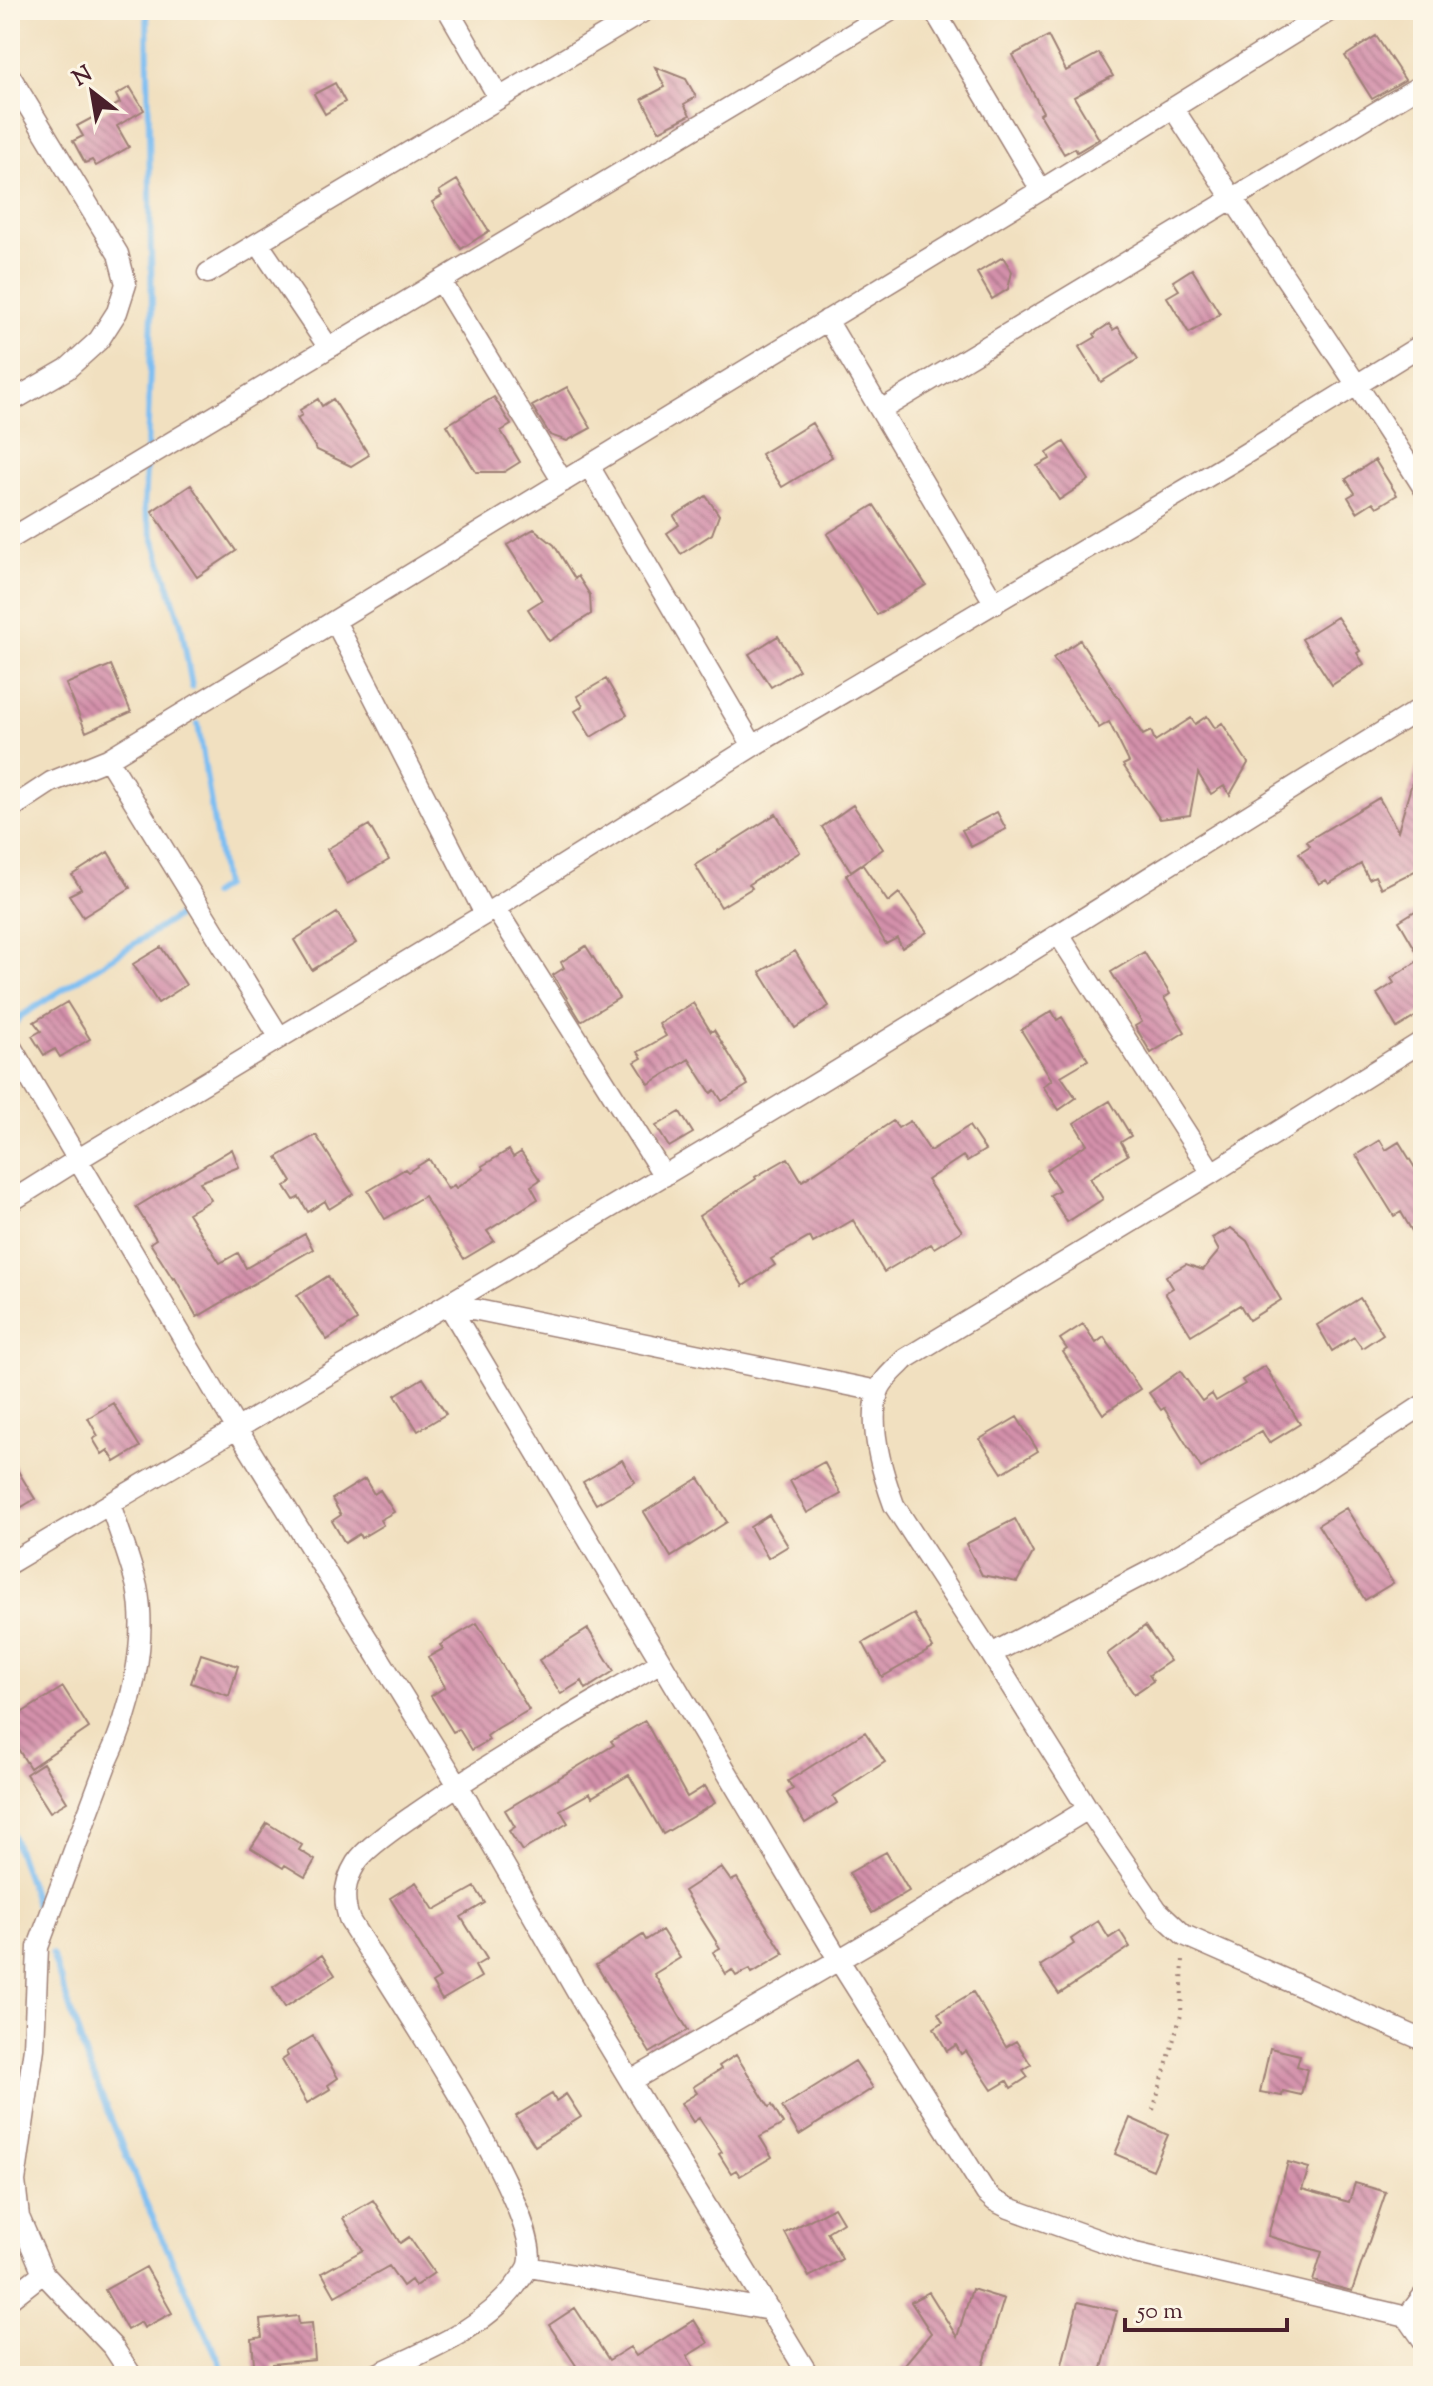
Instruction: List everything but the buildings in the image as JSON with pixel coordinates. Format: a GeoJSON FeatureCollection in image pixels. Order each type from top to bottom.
{"type":"FeatureCollection","features":[{"type":"Feature","properties":{"kind":"street"},"geometry":{"type":"LineString","coordinates":[[448,10],[499,98]]}},
{"type":"Feature","properties":{"kind":"street"},"geometry":{"type":"LineString","coordinates":[[208,273],[646,10]]}},
{"type":"Feature","properties":{"kind":"street"},"geometry":{"type":"LineString","coordinates":[[10,539],[892,10]]}},
{"type":"Feature","properties":{"kind":"street"},"geometry":{"type":"LineString","coordinates":[[934,10],[1041,190]]}},
{"type":"Feature","properties":{"kind":"street"},"geometry":{"type":"LineString","coordinates":[[10,809],[51,782],[108,759],[1331,10]]}},
{"type":"Feature","properties":{"kind":"street"},"geometry":{"type":"LineString","coordinates":[[10,76],[118,254],[126,284],[117,312],[99,340],[67,369],[10,402]]}},
{"type":"Feature","properties":{"kind":"street"},"geometry":{"type":"LineString","coordinates":[[881,410],[1423,84]]}},
{"type":"Feature","properties":{"kind":"street"},"geometry":{"type":"LineString","coordinates":[[1173,108],[1358,384],[1423,487]]}},
{"type":"Feature","properties":{"kind":"street"},"geometry":{"type":"LineString","coordinates":[[258,243],[329,348]]}},
{"type":"Feature","properties":{"kind":"street"},"geometry":{"type":"LineString","coordinates":[[441,281],[563,482]]}},
{"type":"Feature","properties":{"kind":"street"},"geometry":{"type":"LineString","coordinates":[[827,320],[995,604]]}},
{"type":"Feature","properties":{"kind":"street"},"geometry":{"type":"LineString","coordinates":[[10,1202],[490,911],[753,746],[995,604],[1423,344]]}},
{"type":"Feature","properties":{"kind":"street"},"geometry":{"type":"LineString","coordinates":[[589,466],[753,746]]}},
{"type":"Feature","properties":{"kind":"street"},"geometry":{"type":"LineString","coordinates":[[335,621],[490,911],[664,1176]]}},
{"type":"Feature","properties":{"kind":"street"},"geometry":{"type":"LineString","coordinates":[[10,1563],[664,1176],[1059,935],[1423,707]]}},
{"type":"Feature","properties":{"kind":"street"},"geometry":{"type":"LineString","coordinates":[[108,759],[280,1038]]}},
{"type":"Feature","properties":{"kind":"street"},"geometry":{"type":"LineString","coordinates":[[1059,935],[1212,1173]]}},
{"type":"Feature","properties":{"kind":"street"},"geometry":{"type":"LineString","coordinates":[[1423,1041],[905,1359],[878,1391],[875,1415],[879,1455],[894,1505],[1088,1809],[1157,1910],[1184,1935],[1423,2040]]}},
{"type":"Feature","properties":{"kind":"street"},"geometry":{"type":"LineString","coordinates":[[10,1045],[237,1429],[458,1785],[631,2081],[809,2376]]}},
{"type":"Feature","properties":{"kind":"street"},"geometry":{"type":"LineString","coordinates":[[448,1304],[878,1391]]}},
{"type":"Feature","properties":{"kind":"street"},"geometry":{"type":"LineString","coordinates":[[448,1304],[838,1959],[986,2193],[995,2201],[1135,2253],[1407,2317],[1423,2340]]}},
{"type":"Feature","properties":{"kind":"street"},"geometry":{"type":"LineString","coordinates":[[991,1654],[1154,1569],[1294,1490],[1423,1405]]}},
{"type":"Feature","properties":{"kind":"street"},"geometry":{"type":"LineString","coordinates":[[110,1504],[137,1588],[141,1644],[122,1733],[107,1762],[38,1947],[34,2048],[15,2181],[19,2217],[43,2273],[113,2347],[132,2376]]}},
{"type":"Feature","properties":{"kind":"street"},"geometry":{"type":"LineString","coordinates":[[373,2376],[476,2324],[507,2297],[529,2267],[530,2251],[518,2211],[483,2136],[350,1921],[345,1909],[344,1889],[357,1862],[389,1833],[458,1785],[661,1662]]}},
{"type":"Feature","properties":{"kind":"street"},"geometry":{"type":"LineString","coordinates":[[631,2081],[1088,1809]]}},
{"type":"Feature","properties":{"kind":"street"},"geometry":{"type":"LineString","coordinates":[[529,2267],[770,2310]]}},
{"type":"Feature","properties":{"kind":"street"},"geometry":{"type":"LineString","coordinates":[[10,2299],[43,2273]]}},
{"type":"Feature","properties":{"kind":"street"},"geometry":{"type":"LineString","coordinates":[[1407,2317],[1423,2296]]}},
{"type":"Feature","properties":{"kind":"path"},"geometry":{"type":"LineString","coordinates":[[1153,2110],[1181,2015],[1184,1935]]}},
{"type":"Feature","properties":{"kind":"waterway"},"geometry":{"type":"LineString","coordinates":[[147,10],[152,313],[147,450]]}},
{"type":"Feature","properties":{"kind":"waterway"},"geometry":{"type":"LineString","coordinates":[[146,467],[144,509],[181,624],[192,687]]}},
{"type":"Feature","properties":{"kind":"waterway"},"geometry":{"type":"LineString","coordinates":[[198,724],[224,886],[212,894]]}},
{"type":"Feature","properties":{"kind":"waterway"},"geometry":{"type":"LineString","coordinates":[[17,1022],[21,1016],[181,914]]}},
{"type":"Feature","properties":{"kind":"waterway"},"geometry":{"type":"LineString","coordinates":[[10,1828],[37,1906]]}},
{"type":"Feature","properties":{"kind":"waterway"},"geometry":{"type":"LineString","coordinates":[[52,1954],[87,2060],[141,2192],[226,2376]]}}]}
